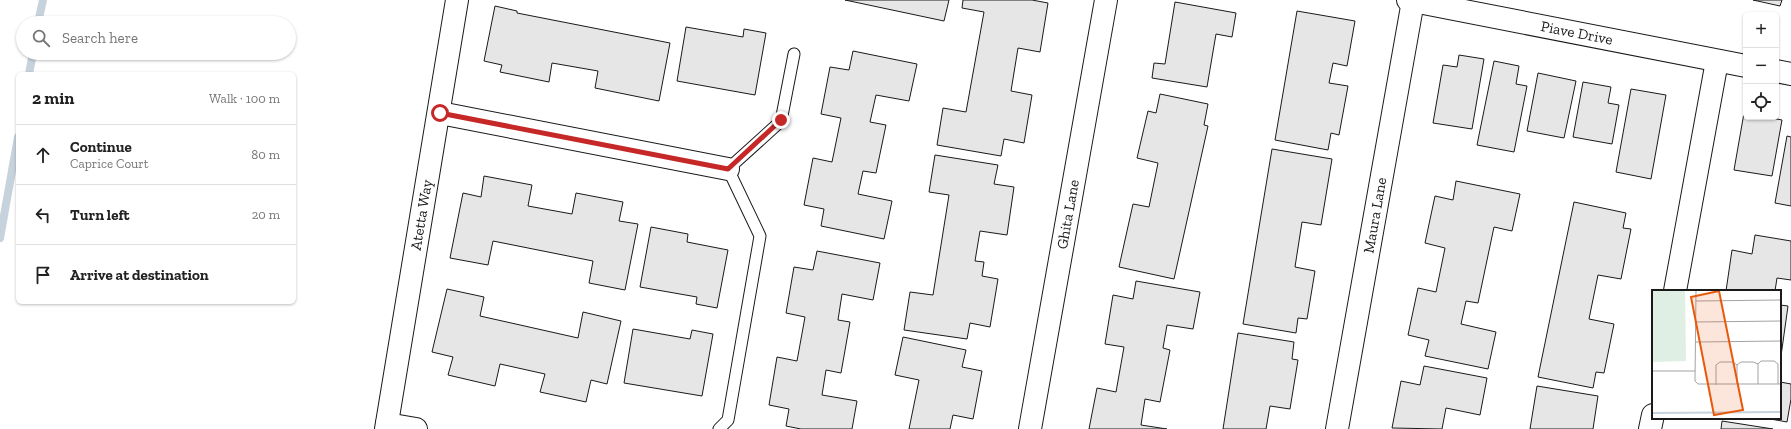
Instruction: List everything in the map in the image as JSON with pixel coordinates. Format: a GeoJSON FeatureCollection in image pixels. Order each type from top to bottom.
{"type":"FeatureCollection","features":[{"type":"Feature","properties":{"kind":"street","name":"Atetta Way"},"geometry":{"type":"LineString","coordinates":[[387,427],[440,113],[457,0]]}},
{"type":"Feature","properties":{"kind":"street","name":"Ghita Lane"},"geometry":{"type":"LineString","coordinates":[[1030,429],[1106,0]]}},
{"type":"Feature","properties":{"kind":"street","name":"Piave Drive"},"geometry":{"type":"LineString","coordinates":[[1410,1],[1743,65]]}},
{"type":"Feature","properties":{"kind":"street","name":"Maura Lane"},"geometry":{"type":"LineString","coordinates":[[1337,429],[1410,1]]}},
{"type":"Feature","properties":{"kind":"street"},"geometry":{"type":"LineString","coordinates":[[1675,290],[1717,60]]}},
{"type":"Feature","properties":{"kind":"street"},"geometry":{"type":"LineString","coordinates":[[1779,72],[1791,74]]}},
{"type":"Feature","properties":{"kind":"street"},"geometry":{"type":"LineString","coordinates":[[440,113],[728,169]]}},
{"type":"Feature","properties":{"kind":"street"},"geometry":{"type":"LineString","coordinates":[[1650,429],[1652,419]]}},
{"type":"Feature","properties":{"kind":"street"},"geometry":{"type":"LineString","coordinates":[[387,427],[416,429]]}},
{"type":"Feature","properties":{"kind":"lane"},"geometry":{"type":"LineString","coordinates":[[719,429],[728,420],[760,236],[728,169],[781,120],[794,54]]}},
{"type":"Feature","properties":{"kind":"building"},"geometry":{"type":"Polygon","coordinates":[[[845,0],[949,0],[944,21],[845,0]]]}},
{"type":"Feature","properties":{"kind":"building"},"geometry":{"type":"Polygon","coordinates":[[[963,0],[1032,0],[1048,3],[1040,52],[1018,48],[1011,91],[1032,95],[1024,143],[1004,139],[1001,156],[937,145],[943,108],[966,112],[984,12],[962,8],[963,0]]]}},
{"type":"Feature","properties":{"kind":"building"},"geometry":{"type":"Polygon","coordinates":[[[1753,0],[1782,0],[1780,6],[1753,0]]]}},
{"type":"Feature","properties":{"kind":"building"},"geometry":{"type":"Polygon","coordinates":[[[1175,2],[1236,13],[1232,37],[1216,34],[1207,87],[1152,78],[1154,63],[1165,64],[1175,2]]]}},
{"type":"Feature","properties":{"kind":"building"},"geometry":{"type":"Polygon","coordinates":[[[495,6],[517,11],[517,13],[670,43],[659,101],[595,88],[598,71],[552,63],[549,82],[500,72],[502,65],[484,61],[495,6]]]}},
{"type":"Feature","properties":{"kind":"building"},"geometry":{"type":"Polygon","coordinates":[[[1297,11],[1355,21],[1347,66],[1333,63],[1329,83],[1348,86],[1339,135],[1331,133],[1328,150],[1275,140],[1297,11]]]}},
{"type":"Feature","properties":{"kind":"building"},"geometry":{"type":"Polygon","coordinates":[[[686,27],[743,37],[744,29],[766,33],[755,95],[677,81],[686,27]]]}},
{"type":"Feature","properties":{"kind":"building"},"geometry":{"type":"Polygon","coordinates":[[[853,51],[917,64],[909,101],[876,95],[870,122],[886,125],[876,173],[863,171],[858,194],[892,201],[884,239],[821,226],[824,209],[804,205],[813,158],[832,162],[841,118],[821,114],[830,67],[849,70],[853,51]]]}},
{"type":"Feature","properties":{"kind":"building"},"geometry":{"type":"Polygon","coordinates":[[[1459,55],[1484,59],[1472,129],[1433,123],[1443,65],[1457,67],[1459,55]]]}},
{"type":"Feature","properties":{"kind":"building"},"geometry":{"type":"Polygon","coordinates":[[[1494,61],[1519,66],[1516,84],[1527,86],[1514,152],[1477,145],[1494,61]]]}},
{"type":"Feature","properties":{"kind":"building"},"geometry":{"type":"Polygon","coordinates":[[[1538,73],[1576,81],[1564,138],[1527,131],[1538,73]]]}},
{"type":"Feature","properties":{"kind":"building"},"geometry":{"type":"Polygon","coordinates":[[[1583,82],[1611,87],[1608,103],[1619,105],[1612,144],[1573,137],[1583,82]]]}},
{"type":"Feature","properties":{"kind":"building"},"geometry":{"type":"Polygon","coordinates":[[[1631,89],[1666,95],[1651,179],[1616,172],[1631,89]]]}},
{"type":"Feature","properties":{"kind":"building"},"geometry":{"type":"Polygon","coordinates":[[[1160,94],[1208,104],[1204,125],[1208,126],[1174,279],[1119,267],[1133,204],[1149,207],[1158,163],[1137,158],[1148,111],[1156,113],[1160,94]]]}},
{"type":"Feature","properties":{"kind":"building"},"geometry":{"type":"Polygon","coordinates":[[[1743,119],[1743,120],[1782,120],[1772,176],[1734,170],[1743,119]]]}},
{"type":"Feature","properties":{"kind":"building"},"geometry":{"type":"Polygon","coordinates":[[[1787,136],[1791,137],[1791,206],[1775,203],[1787,136]]]}},
{"type":"Feature","properties":{"kind":"building"},"geometry":{"type":"Polygon","coordinates":[[[1272,149],[1332,159],[1321,225],[1302,222],[1295,267],[1315,271],[1307,319],[1298,318],[1296,333],[1243,324],[1272,149]]]}},
{"type":"Feature","properties":{"kind":"building"},"geometry":{"type":"Polygon","coordinates":[[[935,155],[998,165],[994,184],[1014,187],[1007,235],[980,231],[975,261],[984,262],[982,276],[998,279],[990,327],[970,323],[967,339],[904,330],[910,292],[933,295],[949,195],[929,192],[935,155]]]}},
{"type":"Feature","properties":{"kind":"building"},"geometry":{"type":"Polygon","coordinates":[[[484,176],[532,185],[528,206],[572,214],[576,193],[623,202],[619,221],[638,224],[625,290],[589,283],[593,261],[493,241],[488,265],[450,258],[463,193],[481,197],[484,176]]]}},
{"type":"Feature","properties":{"kind":"building"},"geometry":{"type":"Polygon","coordinates":[[[1456,181],[1520,194],[1512,231],[1494,227],[1478,303],[1466,301],[1461,324],[1496,332],[1488,369],[1425,356],[1429,340],[1408,335],[1418,288],[1436,292],[1445,248],[1425,243],[1435,196],[1453,200],[1456,181]]]}},
{"type":"Feature","properties":{"kind":"building"},"geometry":{"type":"Polygon","coordinates":[[[1574,202],[1626,213],[1623,228],[1631,229],[1621,279],[1598,275],[1589,319],[1614,324],[1604,373],[1596,372],[1593,388],[1538,377],[1574,202]]]}},
{"type":"Feature","properties":{"kind":"building"},"geometry":{"type":"Polygon","coordinates":[[[651,227],[688,234],[687,242],[728,250],[717,308],[696,304],[697,297],[640,287],[651,227]]]}},
{"type":"Feature","properties":{"kind":"building"},"geometry":{"type":"Polygon","coordinates":[[[1755,235],[1791,241],[1791,280],[1777,278],[1775,290],[1726,290],[1732,250],[1752,254],[1755,235]]]}},
{"type":"Feature","properties":{"kind":"building"},"geometry":{"type":"Polygon","coordinates":[[[817,251],[880,263],[873,300],[842,294],[838,320],[850,322],[841,373],[826,370],[822,395],[857,401],[852,429],[801,429],[786,426],[789,409],[769,405],[777,357],[797,361],[805,317],[786,313],[794,267],[813,270],[817,251]]]}},
{"type":"Feature","properties":{"kind":"building"},"geometry":{"type":"Polygon","coordinates":[[[1136,281],[1200,292],[1193,329],[1167,325],[1163,348],[1170,350],[1160,402],[1145,399],[1141,425],[1167,429],[1089,429],[1097,388],[1116,392],[1124,347],[1105,344],[1113,295],[1133,299],[1136,281]]]}},
{"type":"Feature","properties":{"kind":"building"},"geometry":{"type":"Polygon","coordinates":[[[447,289],[484,297],[480,316],[578,338],[583,312],[621,321],[607,384],[591,380],[586,402],[540,392],[545,374],[500,364],[495,386],[448,375],[453,357],[432,352],[447,289]]]}},
{"type":"Feature","properties":{"kind":"building"},"geometry":{"type":"Polygon","coordinates":[[[1781,305],[1788,306],[1781,356],[1781,305]]]}},
{"type":"Feature","properties":{"kind":"building"},"geometry":{"type":"Polygon","coordinates":[[[633,329],[690,339],[692,330],[713,334],[702,396],[624,383],[633,329]]]}},
{"type":"Feature","properties":{"kind":"building"},"geometry":{"type":"Polygon","coordinates":[[[1238,333],[1294,342],[1292,359],[1298,360],[1290,409],[1270,406],[1266,429],[1223,429],[1238,333]]]}},
{"type":"Feature","properties":{"kind":"building"},"geometry":{"type":"Polygon","coordinates":[[[903,337],[966,350],[962,367],[982,371],[973,419],[953,415],[950,429],[909,429],[919,380],[895,375],[903,337]]]}},
{"type":"Feature","properties":{"kind":"building"},"geometry":{"type":"Polygon","coordinates":[[[1424,366],[1487,378],[1480,415],[1446,408],[1442,429],[1392,428],[1401,381],[1420,385],[1424,366]]]}},
{"type":"Feature","properties":{"kind":"building"},"geometry":{"type":"Polygon","coordinates":[[[1781,382],[1791,384],[1791,399],[1787,422],[1770,419],[1781,419],[1781,382]]]}},
{"type":"Feature","properties":{"kind":"building"},"geometry":{"type":"Polygon","coordinates":[[[1537,386],[1598,396],[1593,429],[1530,429],[1537,386]]]}},
{"type":"Feature","properties":{"kind":"building"},"geometry":{"type":"Polygon","coordinates":[[[1722,421],[1773,429],[1721,429],[1722,421]]]}},
{"type":"Feature","properties":{"kind":"waterway"},"geometry":{"type":"LineString","coordinates":[[40,16],[43,0]]}},
{"type":"Feature","properties":{"kind":"waterway"},"geometry":{"type":"LineString","coordinates":[[29,72],[32,60]]}},
{"type":"Feature","properties":{"kind":"waterway"},"geometry":{"type":"LineString","coordinates":[[0,238],[16,148]]}},
{"type":"Feature","properties":{"kind":"route"},"geometry":{"type":"LineString","coordinates":[[440,113],[728,169],[781,120]]}}]}
